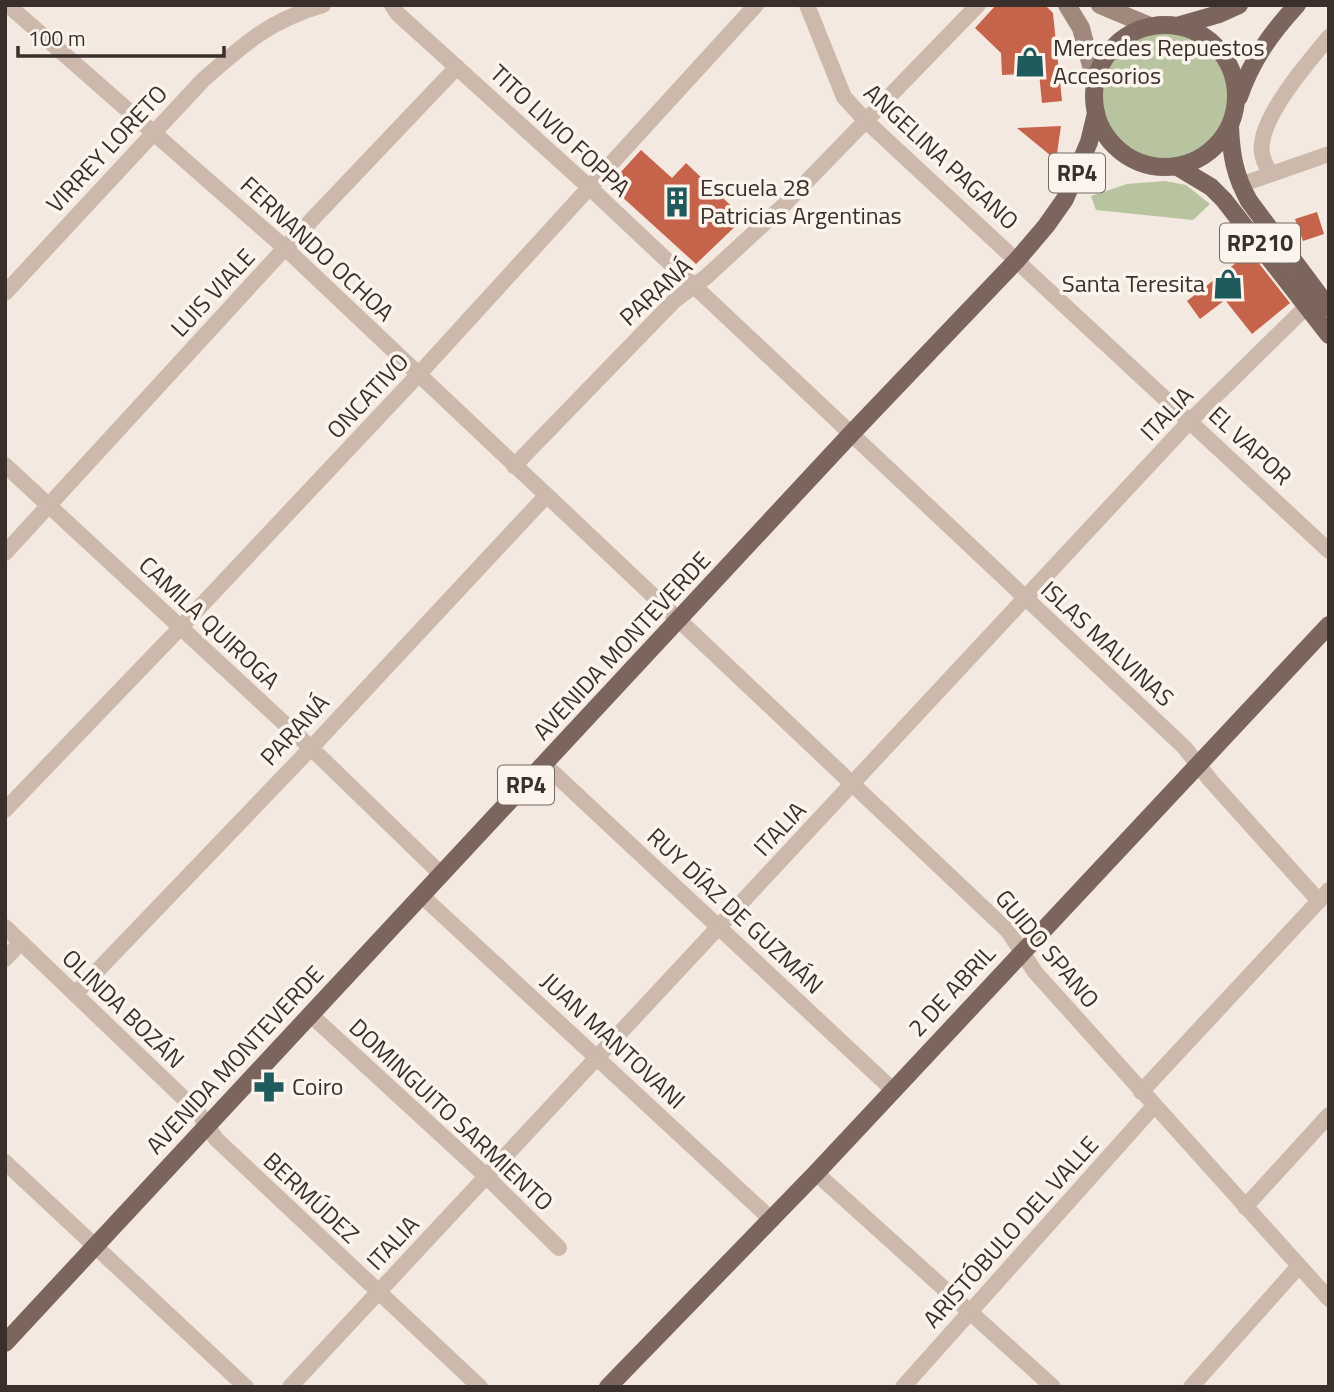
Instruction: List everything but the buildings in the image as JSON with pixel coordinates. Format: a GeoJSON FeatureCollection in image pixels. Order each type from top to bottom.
{"type":"FeatureCollection","features":[{"type":"Feature","properties":{"kind":"main road"},"geometry":{"type":"LineString","coordinates":[[1067,5],[1081,29],[1095,81]]}},
{"type":"Feature","properties":{"kind":"main road"},"geometry":{"type":"LineString","coordinates":[[1100,5],[1150,26]]}},
{"type":"Feature","properties":{"kind":"main road","name":"RP4"},"geometry":{"type":"LineString","coordinates":[[1239,5],[1219,14],[1177,26],[1150,26],[1131,34],[1115,46],[1102,62],[1095,81],[1094,97],[1096,113],[1104,133],[1117,149],[1135,161],[1155,167],[1177,166],[1198,159],[1217,146],[1230,126],[1247,72],[1266,41],[1297,5]]}},
{"type":"Feature","properties":{"kind":"main road","name":"RP4"},"geometry":{"type":"LineString","coordinates":[[1177,26],[1197,32],[1215,44],[1228,61],[1236,82],[1237,103]]}},
{"type":"Feature","properties":{"kind":"main road","name":"AVENIDA MONTEVERDE"},"geometry":{"type":"LineString","coordinates":[[5,1343],[850,435],[1017,260],[1065,199],[1088,142],[1096,113]]}},
{"type":"Feature","properties":{"kind":"main road","name":"RP4"},"geometry":{"type":"LineString","coordinates":[[1230,126],[1233,164],[1240,185],[1329,308]]}},
{"type":"Feature","properties":{"kind":"main road","name":"RP210"},"geometry":{"type":"LineString","coordinates":[[1177,166],[1211,187],[1224,200],[1329,335]]}},
{"type":"Feature","properties":{"kind":"main road","name":"2 DE ABRIL"},"geometry":{"type":"LineString","coordinates":[[608,1387],[772,1220],[1329,625]]}},
{"type":"Feature","properties":{"kind":"street","name":"VIRREY LORETO"},"geometry":{"type":"LineString","coordinates":[[5,293],[154,132],[239,48],[276,22],[323,5]]}},
{"type":"Feature","properties":{"kind":"street","name":"TITO LIVIO FOPPA"},"geometry":{"type":"LineString","coordinates":[[392,5],[398,14],[589,187],[850,435]]}},
{"type":"Feature","properties":{"kind":"street","name":"ONCATIVO"},"geometry":{"type":"LineString","coordinates":[[5,810],[418,375],[756,5]]}},
{"type":"Feature","properties":{"kind":"street","name":"ANGELINA PAGANO"},"geometry":{"type":"LineString","coordinates":[[807,5],[845,97],[865,120],[1017,260]]}},
{"type":"Feature","properties":{"kind":"street","name":"PARANÁ"},"geometry":{"type":"LineString","coordinates":[[514,466],[675,300],[781,208],[978,5]]}},
{"type":"Feature","properties":{"kind":"street","name":"FERNANDO OCHOA"},"geometry":{"type":"LineString","coordinates":[[13,11],[285,248],[680,620]]}},
{"type":"Feature","properties":{"kind":"street"},"geometry":{"type":"LineString","coordinates":[[1271,174],[1262,156],[1266,127],[1302,71],[1329,37]]}},
{"type":"Feature","properties":{"kind":"street","name":"LUIS VIALE"},"geometry":{"type":"LineString","coordinates":[[5,553],[285,248],[457,67]]}},
{"type":"Feature","properties":{"kind":"street"},"geometry":{"type":"LineString","coordinates":[[1240,185],[1329,154]]}},
{"type":"Feature","properties":{"kind":"street","name":"EL VAPOR"},"geometry":{"type":"LineString","coordinates":[[1017,260],[1329,551]]}},
{"type":"Feature","properties":{"kind":"street","name":"ITALIA"},"geometry":{"type":"LineString","coordinates":[[290,1387],[1191,421],[1307,306]]}},
{"type":"Feature","properties":{"kind":"street","name":"ISLAS MALVINAS"},"geometry":{"type":"LineString","coordinates":[[850,435],[1184,747],[1211,781],[1324,895]]}},
{"type":"Feature","properties":{"kind":"street","name":"CAMILA QUIROGA"},"geometry":{"type":"LineString","coordinates":[[5,465],[311,748],[442,874]]}},
{"type":"Feature","properties":{"kind":"street","name":"PARANÁ"},"geometry":{"type":"LineString","coordinates":[[75,994],[311,748],[546,496]]}},
{"type":"Feature","properties":{"kind":"street","name":"GUIDO SPANO"},"geometry":{"type":"LineString","coordinates":[[680,620],[1008,931],[1035,972],[1329,1299]]}},
{"type":"Feature","properties":{"kind":"street","name":"RUY DÍAZ DE GUZMÁN"},"geometry":{"type":"LineString","coordinates":[[545,765],[894,1091]]}},
{"type":"Feature","properties":{"kind":"street"},"geometry":{"type":"LineString","coordinates":[[1142,1092],[1324,895]]}},
{"type":"Feature","properties":{"kind":"street","name":"JUAN MANTOVANI"},"geometry":{"type":"LineString","coordinates":[[422,896],[772,1220]]}},
{"type":"Feature","properties":{"kind":"street","name":"OLINDA BOZÁN"},"geometry":{"type":"LineString","coordinates":[[5,927],[198,1112],[208,1125]]}},
{"type":"Feature","properties":{"kind":"street"},"geometry":{"type":"LineString","coordinates":[[5,959],[21,942]]}},
{"type":"Feature","properties":{"kind":"street","name":"DOMINGUITO SARMIENTO"},"geometry":{"type":"LineString","coordinates":[[312,1016],[486,1176],[559,1248]]}},
{"type":"Feature","properties":{"kind":"street","name":"ARISTÓBULO DEL VALLE"},"geometry":{"type":"LineString","coordinates":[[902,1387],[1154,1107]]}},
{"type":"Feature","properties":{"kind":"street"},"geometry":{"type":"LineString","coordinates":[[1245,1207],[1329,1115]]}},
{"type":"Feature","properties":{"kind":"street","name":"BERMÚDEZ"},"geometry":{"type":"LineString","coordinates":[[208,1125],[216,1139],[480,1387]]}},
{"type":"Feature","properties":{"kind":"street"},"geometry":{"type":"LineString","coordinates":[[5,1162],[246,1387]]}},
{"type":"Feature","properties":{"kind":"street"},"geometry":{"type":"LineString","coordinates":[[816,1173],[1053,1387]]}},
{"type":"Feature","properties":{"kind":"street"},"geometry":{"type":"LineString","coordinates":[[1191,1387],[1299,1266]]}},
{"type":"Feature","properties":{"kind":"green space"},"geometry":{"type":"Polygon","coordinates":[[[1164,32],[1189,37],[1210,51],[1224,72],[1229,97],[1224,122],[1210,143],[1189,157],[1164,162],[1139,157],[1118,143],[1104,122],[1099,97],[1104,72],[1118,51],[1139,37],[1164,32]]]}},
{"type":"Feature","properties":{"kind":"green space"},"geometry":{"type":"Polygon","coordinates":[[[1165,181],[1186,185],[1210,204],[1193,220],[1096,210],[1091,196],[1127,184],[1165,181]]]}},
{"type":"Feature","properties":{"kind":"place","name":"Mercedes Repuestos Accesorios"},"geometry":{"type":"Point","coordinates":[1030,62]}},
{"type":"Feature","properties":{"kind":"place","name":"Escuela 28 Patricias Argentinas"},"geometry":{"type":"Point","coordinates":[677,202]}},
{"type":"Feature","properties":{"kind":"place","name":"Santa Teresita"},"geometry":{"type":"Point","coordinates":[1228,284]}},
{"type":"Feature","properties":{"kind":"place","name":"Coiro"},"geometry":{"type":"Point","coordinates":[269,1087]}}]}
